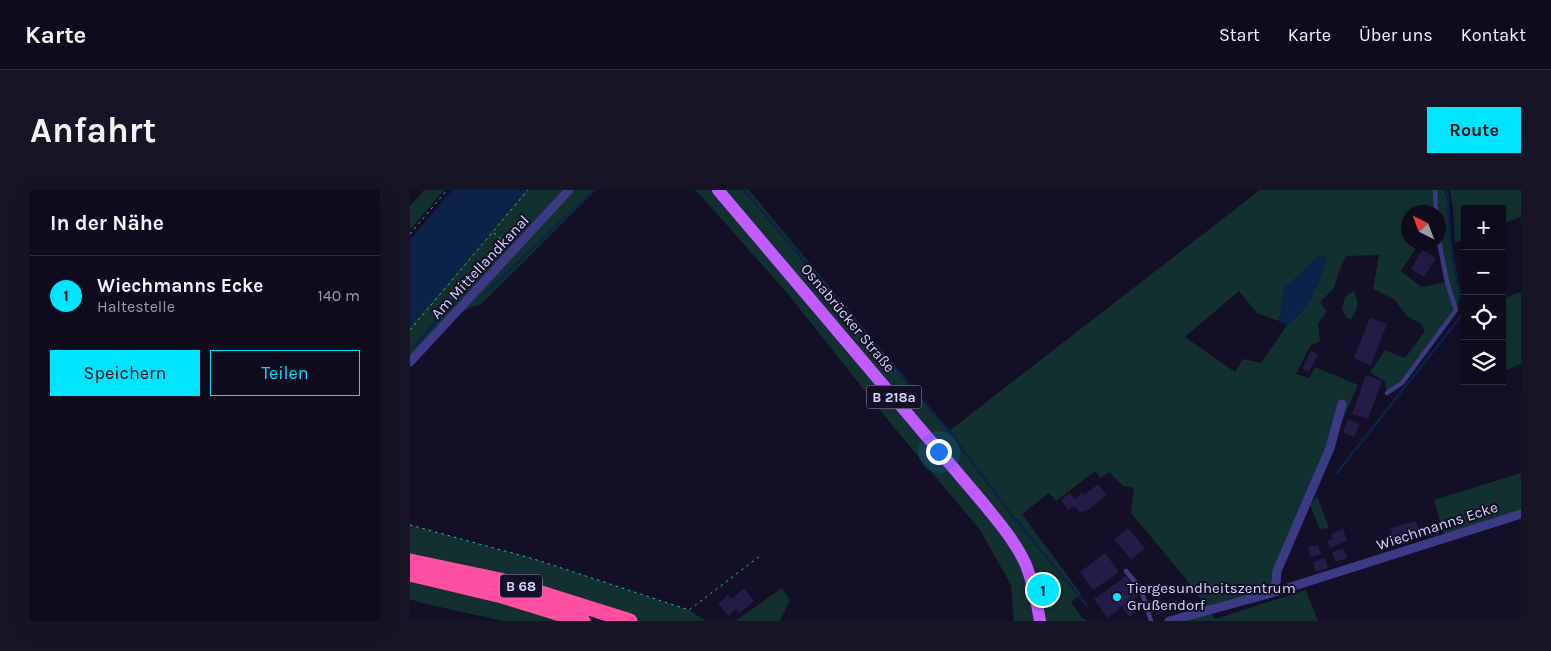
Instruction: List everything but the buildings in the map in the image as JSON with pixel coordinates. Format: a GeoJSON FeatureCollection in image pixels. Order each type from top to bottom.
{"type":"FeatureCollection","features":[{"type":"Feature","properties":{"kind":"highway","name":"B 68"},"geometry":{"type":"LineString","coordinates":[[410,561],[500,580],[630,621]]}},
{"type":"Feature","properties":{"kind":"highway","name":"B 68"},"geometry":{"type":"LineString","coordinates":[[410,574],[502,596],[583,621]]}},
{"type":"Feature","properties":{"kind":"main road","name":"Osnabrücker Straße"},"geometry":{"type":"LineString","coordinates":[[718,190],[984,504],[1006,533],[1025,564],[1035,594],[1040,621]]}},
{"type":"Feature","properties":{"kind":"street","name":"Am Mittellandkanal"},"geometry":{"type":"LineString","coordinates":[[410,362],[570,190]]}},
{"type":"Feature","properties":{"kind":"street"},"geometry":{"type":"LineString","coordinates":[[1275,592],[1278,572],[1330,448],[1342,404]]}},
{"type":"Feature","properties":{"kind":"street","name":"Wiechmanns Ecke"},"geometry":{"type":"LineString","coordinates":[[1168,621],[1275,592],[1521,514]]}},
{"type":"Feature","properties":{"kind":"lane"},"geometry":{"type":"LineString","coordinates":[[1435,190],[1436,205]]}},
{"type":"Feature","properties":{"kind":"lane"},"geometry":{"type":"LineString","coordinates":[[1387,393],[1402,383],[1456,310],[1447,282],[1441,250]]}},
{"type":"Feature","properties":{"kind":"lane"},"geometry":{"type":"LineString","coordinates":[[1126,571],[1142,591],[1151,621]]}},
{"type":"Feature","properties":{"kind":"path"},"geometry":{"type":"LineString","coordinates":[[410,234],[446,190]]}},
{"type":"Feature","properties":{"kind":"path"},"geometry":{"type":"LineString","coordinates":[[410,330],[528,190]]}},
{"type":"Feature","properties":{"kind":"path"},"geometry":{"type":"LineString","coordinates":[[493,233],[514,250]]}},
{"type":"Feature","properties":{"kind":"path"},"geometry":{"type":"LineString","coordinates":[[410,525],[534,559],[689,610],[760,556]]}},
{"type":"Feature","properties":{"kind":"green space"},"geometry":{"type":"Polygon","coordinates":[[[424,190],[444,190],[410,230],[410,206],[424,190]]]}},
{"type":"Feature","properties":{"kind":"green space"},"geometry":{"type":"Polygon","coordinates":[[[525,190],[596,190],[481,304],[455,314],[410,362],[410,326],[525,190]]]}},
{"type":"Feature","properties":{"kind":"green space"},"geometry":{"type":"Polygon","coordinates":[[[694,190],[749,190],[949,431],[1260,190],[1444,190],[1450,211],[1450,233],[1460,295],[1456,310],[1402,383],[1387,393],[1385,382],[1370,372],[1385,350],[1405,358],[1425,331],[1421,324],[1407,316],[1394,299],[1373,289],[1379,255],[1346,256],[1334,288],[1320,302],[1327,311],[1318,324],[1320,341],[1310,346],[1296,374],[1309,378],[1315,367],[1358,385],[1277,571],[1275,592],[1209,610],[1215,619],[1306,590],[1318,621],[1169,621],[1208,610],[1186,579],[1131,513],[1134,488],[1123,486],[1109,472],[1101,478],[1095,471],[1056,501],[1049,493],[1022,514],[1081,594],[1071,602],[1082,618],[1088,621],[1014,621],[1011,585],[980,530],[892,425],[788,294],[694,190]],[[1318,256],[1281,297],[1279,321],[1257,313],[1239,291],[1185,337],[1235,372],[1243,359],[1261,363],[1287,325],[1301,313],[1318,256]]]}},
{"type":"Feature","properties":{"kind":"green space"},"geometry":{"type":"Polygon","coordinates":[[[1450,190],[1521,190],[1521,217],[1506,223],[1506,205],[1461,205],[1461,241],[1455,243],[1450,190]]]}},
{"type":"Feature","properties":{"kind":"green space"},"geometry":{"type":"Polygon","coordinates":[[[1353,291],[1357,298],[1357,305],[1351,319],[1346,318],[1342,309],[1345,297],[1353,291]]]}},
{"type":"Feature","properties":{"kind":"green space"},"geometry":{"type":"Polygon","coordinates":[[[1521,292],[1521,364],[1506,370],[1506,340],[1506,298],[1521,292]]]}},
{"type":"Feature","properties":{"kind":"green space"},"geometry":{"type":"Polygon","coordinates":[[[1521,473],[1521,510],[1444,535],[1434,500],[1521,473]]]}},
{"type":"Feature","properties":{"kind":"green space"},"geometry":{"type":"Polygon","coordinates":[[[1317,496],[1329,528],[1320,529],[1310,505],[1317,496]]]}},
{"type":"Feature","properties":{"kind":"green space"},"geometry":{"type":"Polygon","coordinates":[[[410,525],[534,559],[689,610],[706,621],[630,621],[410,561],[410,525]]]}},
{"type":"Feature","properties":{"kind":"green space"},"geometry":{"type":"Polygon","coordinates":[[[410,574],[583,621],[503,621],[422,603],[410,599],[410,574]]]}},
{"type":"Feature","properties":{"kind":"green space"},"geometry":{"type":"Polygon","coordinates":[[[782,588],[790,600],[780,621],[735,621],[782,588]]]}},
{"type":"Feature","properties":{"kind":"water"},"geometry":{"type":"Polygon","coordinates":[[[452,190],[525,190],[410,326],[410,240],[452,190]]]}},
{"type":"Feature","properties":{"kind":"water"},"geometry":{"type":"Polygon","coordinates":[[[1321,254],[1327,260],[1308,304],[1287,325],[1279,321],[1281,297],[1285,287],[1321,254]]]}},
{"type":"Feature","properties":{"kind":"waterway"},"geometry":{"type":"LineString","coordinates":[[484,293],[594,190]]}},
{"type":"Feature","properties":{"kind":"waterway"},"geometry":{"type":"LineString","coordinates":[[744,190],[949,431],[1011,514],[1087,606]]}},
{"type":"Feature","properties":{"kind":"waterway"},"geometry":{"type":"LineString","coordinates":[[1447,190],[1452,251],[1461,296]]}},
{"type":"Feature","properties":{"kind":"waterway"},"geometry":{"type":"LineString","coordinates":[[413,348],[461,292],[466,292]]}},
{"type":"Feature","properties":{"kind":"waterway"},"geometry":{"type":"LineString","coordinates":[[1337,473],[1461,316]]}},
{"type":"Feature","properties":{"kind":"place","name":"Wiechmanns Ecke"},"geometry":{"type":"Point","coordinates":[1043,590]}},
{"type":"Feature","properties":{"kind":"place","name":"Tiergesundheitszentrum Grußendorf"},"geometry":{"type":"Point","coordinates":[1117,597]}}]}
